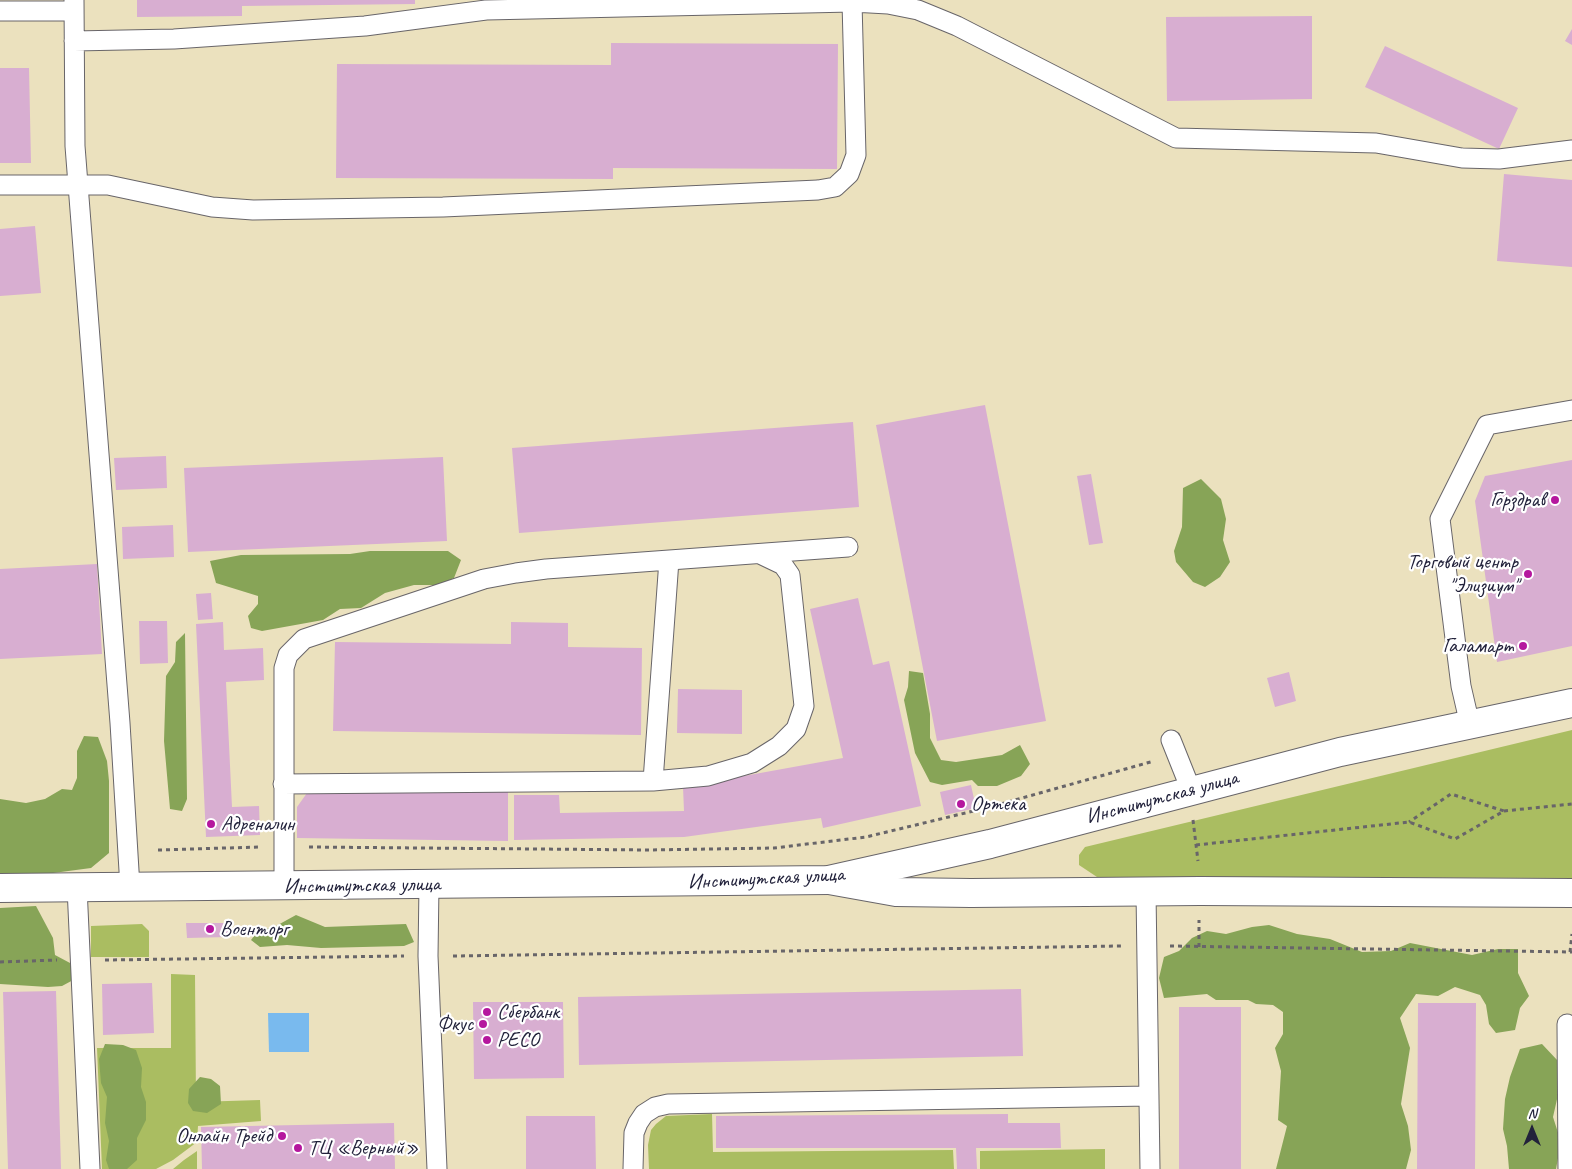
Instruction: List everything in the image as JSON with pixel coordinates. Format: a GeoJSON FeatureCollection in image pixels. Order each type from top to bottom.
{"type":"FeatureCollection","features":[{"type":"Feature","properties":{"kind":"street","name":"Институтская улица"},"geometry":{"type":"LineString","coordinates":[[0,888],[429,886],[829,880],[990,844],[1340,752],[1572,703]]}},
{"type":"Feature","properties":{"kind":"street"},"geometry":{"type":"LineString","coordinates":[[829,880],[896,892],[1572,893]]}},
{"type":"Feature","properties":{"kind":"lane"},"geometry":{"type":"LineString","coordinates":[[0,185],[78,183],[108,185],[212,207],[253,210],[453,207],[818,190],[835,187],[849,174],[856,155],[852,1]]}},
{"type":"Feature","properties":{"kind":"lane"},"geometry":{"type":"LineString","coordinates":[[74,41],[174,39],[365,26],[486,10],[852,1],[888,4],[918,10],[957,26],[1176,138],[1376,143],[1462,158],[1499,159],[1572,150]]}},
{"type":"Feature","properties":{"kind":"lane"},"geometry":{"type":"LineString","coordinates":[[0,11],[74,6],[75,146],[120,723],[130,887]]}},
{"type":"Feature","properties":{"kind":"lane"},"geometry":{"type":"LineString","coordinates":[[1470,725],[1461,686],[1440,520],[1487,426],[1572,410]]}},
{"type":"Feature","properties":{"kind":"lane"},"geometry":{"type":"LineString","coordinates":[[284,887],[282,847],[284,668],[288,655],[304,639],[484,579],[546,569],[848,547]]}},
{"type":"Feature","properties":{"kind":"lane"},"geometry":{"type":"LineString","coordinates":[[283,784],[653,781],[708,776],[752,763],[779,746],[796,729],[804,706],[804,690],[790,575],[783,565],[756,553]]}},
{"type":"Feature","properties":{"kind":"lane"},"geometry":{"type":"LineString","coordinates":[[653,781],[669,560]]}},
{"type":"Feature","properties":{"kind":"lane"},"geometry":{"type":"LineString","coordinates":[[1174,747],[1190,790]]}},
{"type":"Feature","properties":{"kind":"lane"},"geometry":{"type":"LineString","coordinates":[[429,886],[428,956],[437,1169]]}},
{"type":"Feature","properties":{"kind":"lane"},"geometry":{"type":"LineString","coordinates":[[77,888],[90,1169]]}},
{"type":"Feature","properties":{"kind":"lane"},"geometry":{"type":"LineString","coordinates":[[1146,892],[1150,1169]]}},
{"type":"Feature","properties":{"kind":"lane"},"geometry":{"type":"LineString","coordinates":[[1567,1024],[1568,1169]]}},
{"type":"Feature","properties":{"kind":"lane"},"geometry":{"type":"LineString","coordinates":[[633,1169],[634,1133],[638,1123],[644,1114],[655,1107],[668,1104],[1149,1096]]}},
{"type":"Feature","properties":{"kind":"path"},"geometry":{"type":"LineString","coordinates":[[158,850],[282,847],[639,850],[774,848],[866,837],[990,807],[1174,747]]}},
{"type":"Feature","properties":{"kind":"path"},"geometry":{"type":"LineString","coordinates":[[1409,822],[1451,794],[1504,811],[1572,804]]}},
{"type":"Feature","properties":{"kind":"path"},"geometry":{"type":"LineString","coordinates":[[1196,845],[1409,822],[1455,839],[1504,811]]}},
{"type":"Feature","properties":{"kind":"path"},"geometry":{"type":"LineString","coordinates":[[159,959],[1148,946],[1571,952],[1572,934]]}},
{"type":"Feature","properties":{"kind":"green space"},"geometry":{"type":"Polygon","coordinates":[[[1201,479],[1221,499],[1226,519],[1223,540],[1230,562],[1220,577],[1205,587],[1193,582],[1176,562],[1174,551],[1182,527],[1183,488],[1201,479]]]}},
{"type":"Feature","properties":{"kind":"green space"},"geometry":{"type":"Polygon","coordinates":[[[370,551],[448,551],[461,560],[454,578],[438,585],[414,585],[385,593],[361,608],[340,609],[323,620],[262,631],[251,628],[248,616],[258,604],[258,596],[216,583],[210,561],[241,555],[350,554],[370,551]]]}},
{"type":"Feature","properties":{"kind":"green space"},"geometry":{"type":"Polygon","coordinates":[[[185,633],[187,799],[182,811],[170,809],[164,741],[166,676],[175,662],[176,642],[185,633]]]}},
{"type":"Feature","properties":{"kind":"green space"},"geometry":{"type":"Polygon","coordinates":[[[909,671],[923,673],[930,714],[930,738],[941,760],[956,762],[1002,755],[1020,745],[1030,764],[1021,776],[997,786],[978,786],[972,780],[942,785],[930,782],[915,753],[904,700],[908,687],[909,671]]]}},
{"type":"Feature","properties":{"kind":"green space"},"geometry":{"type":"Polygon","coordinates":[[[1572,730],[1572,878],[1097,877],[1079,865],[1079,855],[1085,847],[1572,730]]]}},
{"type":"Feature","properties":{"kind":"green space"},"geometry":{"type":"Polygon","coordinates":[[[84,736],[98,737],[107,761],[109,781],[109,853],[91,868],[23,877],[0,876],[0,799],[26,803],[45,799],[62,789],[72,790],[77,778],[77,751],[84,736]]]}},
{"type":"Feature","properties":{"kind":"green space"},"geometry":{"type":"Polygon","coordinates":[[[36,906],[53,938],[55,955],[70,963],[75,979],[62,986],[48,987],[0,984],[0,908],[36,906]]]}},
{"type":"Feature","properties":{"kind":"green space"},"geometry":{"type":"Polygon","coordinates":[[[296,915],[325,927],[406,924],[414,942],[404,946],[321,948],[287,945],[260,947],[251,940],[258,931],[276,926],[296,915]]]}},
{"type":"Feature","properties":{"kind":"green space"},"geometry":{"type":"Polygon","coordinates":[[[142,924],[149,931],[149,957],[91,957],[91,926],[142,924]]]}},
{"type":"Feature","properties":{"kind":"green space"},"geometry":{"type":"Polygon","coordinates":[[[1269,925],[1297,934],[1330,939],[1362,952],[1391,951],[1410,943],[1472,955],[1498,949],[1518,949],[1518,973],[1529,996],[1520,1008],[1515,1030],[1496,1033],[1489,1024],[1486,1005],[1480,995],[1455,987],[1438,996],[1416,994],[1400,1018],[1410,1048],[1401,1104],[1408,1126],[1411,1150],[1406,1169],[1276,1169],[1287,1126],[1278,1120],[1281,1071],[1275,1048],[1283,1034],[1283,1012],[1273,1005],[1256,1004],[1248,1000],[1216,1000],[1207,994],[1164,998],[1159,978],[1164,957],[1179,951],[1192,938],[1207,931],[1226,934],[1252,927],[1269,925]]]}},
{"type":"Feature","properties":{"kind":"green space"},"geometry":{"type":"Polygon","coordinates":[[[171,974],[195,975],[196,1102],[260,1100],[261,1121],[198,1126],[197,1142],[173,1160],[156,1169],[102,1169],[97,1048],[171,1048],[171,974]]]}},
{"type":"Feature","properties":{"kind":"green space"},"geometry":{"type":"Polygon","coordinates":[[[105,1044],[123,1045],[136,1050],[142,1068],[141,1087],[146,1102],[146,1120],[137,1138],[137,1160],[127,1169],[109,1169],[106,1160],[109,1141],[105,1123],[107,1097],[101,1083],[99,1059],[105,1044]]]}},
{"type":"Feature","properties":{"kind":"green space"},"geometry":{"type":"Polygon","coordinates":[[[1542,1044],[1558,1061],[1560,1086],[1553,1117],[1561,1142],[1556,1169],[1509,1169],[1503,1129],[1505,1099],[1510,1077],[1520,1049],[1542,1044]]]}},
{"type":"Feature","properties":{"kind":"green space"},"geometry":{"type":"Polygon","coordinates":[[[200,1077],[211,1079],[220,1086],[221,1104],[207,1113],[193,1111],[188,1103],[189,1089],[200,1077]]]}},
{"type":"Feature","properties":{"kind":"green space"},"geometry":{"type":"Polygon","coordinates":[[[712,1114],[713,1152],[953,1150],[954,1169],[649,1169],[648,1145],[651,1130],[656,1124],[666,1116],[712,1114]]]}},
{"type":"Feature","properties":{"kind":"green space"},"geometry":{"type":"Polygon","coordinates":[[[1105,1149],[1105,1169],[980,1169],[980,1151],[1105,1149]]]}},
{"type":"Feature","properties":{"kind":"green space"},"geometry":{"type":"Polygon","coordinates":[[[197,1151],[197,1169],[173,1169],[184,1160],[197,1151]]]}},
{"type":"Feature","properties":{"kind":"water"},"geometry":{"type":"Polygon","coordinates":[[[268,1013],[309,1013],[309,1052],[269,1052],[268,1013]]]}},
{"type":"Feature","properties":{"kind":"building"},"geometry":{"type":"Polygon","coordinates":[[[137,0],[415,0],[415,4],[242,6],[242,16],[137,17],[137,0]]]}},
{"type":"Feature","properties":{"kind":"building"},"geometry":{"type":"Polygon","coordinates":[[[1312,16],[1312,99],[1167,101],[1166,17],[1312,16]]]}},
{"type":"Feature","properties":{"kind":"building"},"geometry":{"type":"Polygon","coordinates":[[[1572,29],[1572,45],[1565,41],[1572,29]]]}},
{"type":"Feature","properties":{"kind":"building"},"geometry":{"type":"Polygon","coordinates":[[[611,43],[838,44],[837,169],[613,168],[613,179],[336,178],[337,64],[611,65],[611,43]]]}},
{"type":"Feature","properties":{"kind":"building"},"geometry":{"type":"Polygon","coordinates":[[[1385,46],[1518,108],[1499,149],[1365,87],[1385,46]]]}},
{"type":"Feature","properties":{"kind":"building"},"geometry":{"type":"Polygon","coordinates":[[[0,68],[29,68],[31,163],[0,163],[0,68]]]}},
{"type":"Feature","properties":{"kind":"building"},"geometry":{"type":"Polygon","coordinates":[[[1504,174],[1572,180],[1572,267],[1497,261],[1504,174]]]}},
{"type":"Feature","properties":{"kind":"building"},"geometry":{"type":"Polygon","coordinates":[[[35,226],[41,293],[0,296],[0,229],[35,226]]]}},
{"type":"Feature","properties":{"kind":"building"},"geometry":{"type":"Polygon","coordinates":[[[985,405],[1046,721],[937,741],[876,425],[985,405]]]}},
{"type":"Feature","properties":{"kind":"building"},"geometry":{"type":"Polygon","coordinates":[[[853,422],[859,507],[519,533],[512,448],[853,422]]]}},
{"type":"Feature","properties":{"kind":"building"},"geometry":{"type":"Polygon","coordinates":[[[166,456],[167,488],[116,490],[114,458],[166,456]]]}},
{"type":"Feature","properties":{"kind":"building"},"geometry":{"type":"Polygon","coordinates":[[[443,457],[447,541],[188,552],[184,468],[443,457]]]}},
{"type":"Feature","properties":{"kind":"building","name":"Торговый центр \"Элизиум\""},"geometry":{"type":"Polygon","coordinates":[[[1572,460],[1572,646],[1497,662],[1475,501],[1485,476],[1572,460]]]}},
{"type":"Feature","properties":{"kind":"building"},"geometry":{"type":"Polygon","coordinates":[[[1091,474],[1103,543],[1089,545],[1077,476],[1091,474]]]}},
{"type":"Feature","properties":{"kind":"building"},"geometry":{"type":"Polygon","coordinates":[[[173,525],[174,557],[123,559],[122,527],[173,525]]]}},
{"type":"Feature","properties":{"kind":"building"},"geometry":{"type":"Polygon","coordinates":[[[97,564],[102,654],[0,659],[0,569],[97,564]]]}},
{"type":"Feature","properties":{"kind":"building"},"geometry":{"type":"Polygon","coordinates":[[[211,593],[213,619],[198,620],[196,594],[211,593]]]}},
{"type":"Feature","properties":{"kind":"building"},"geometry":{"type":"Polygon","coordinates":[[[858,598],[873,665],[889,661],[921,806],[823,828],[821,818],[684,837],[514,840],[514,795],[559,795],[560,813],[684,811],[683,787],[843,758],[810,609],[858,598]]]}},
{"type":"Feature","properties":{"kind":"building"},"geometry":{"type":"Polygon","coordinates":[[[139,621],[167,621],[168,663],[140,664],[139,621]]]}},
{"type":"Feature","properties":{"kind":"building"},"geometry":{"type":"Polygon","coordinates":[[[223,622],[224,650],[263,648],[264,680],[226,682],[232,807],[259,806],[260,835],[206,837],[196,624],[223,622]]]}},
{"type":"Feature","properties":{"kind":"building"},"geometry":{"type":"Polygon","coordinates":[[[511,622],[568,623],[568,647],[642,648],[641,735],[333,731],[335,642],[511,644],[511,622]]]}},
{"type":"Feature","properties":{"kind":"building"},"geometry":{"type":"Polygon","coordinates":[[[1289,672],[1296,701],[1275,707],[1267,678],[1289,672]]]}},
{"type":"Feature","properties":{"kind":"building"},"geometry":{"type":"Polygon","coordinates":[[[678,689],[742,690],[742,734],[677,733],[678,689]]]}},
{"type":"Feature","properties":{"kind":"building"},"geometry":{"type":"Polygon","coordinates":[[[971,785],[976,808],[945,815],[940,792],[971,785]]]}},
{"type":"Feature","properties":{"kind":"building"},"geometry":{"type":"Polygon","coordinates":[[[312,786],[508,792],[508,841],[297,838],[297,807],[312,786]]]}},
{"type":"Feature","properties":{"kind":"building"},"geometry":{"type":"Polygon","coordinates":[[[186,923],[228,923],[228,937],[187,938],[186,923]]]}},
{"type":"Feature","properties":{"kind":"building"},"geometry":{"type":"Polygon","coordinates":[[[152,983],[154,1033],[103,1035],[102,984],[152,983]]]}},
{"type":"Feature","properties":{"kind":"building"},"geometry":{"type":"Polygon","coordinates":[[[1021,989],[1023,1056],[579,1065],[578,997],[1021,989]]]}},
{"type":"Feature","properties":{"kind":"building"},"geometry":{"type":"Polygon","coordinates":[[[56,991],[61,1169],[8,1169],[3,992],[56,991]]]}},
{"type":"Feature","properties":{"kind":"building"},"geometry":{"type":"Polygon","coordinates":[[[473,1002],[563,1002],[564,1078],[474,1079],[473,1002]]]}},
{"type":"Feature","properties":{"kind":"building"},"geometry":{"type":"Polygon","coordinates":[[[1418,1003],[1476,1003],[1475,1169],[1417,1169],[1418,1003]]]}},
{"type":"Feature","properties":{"kind":"building"},"geometry":{"type":"Polygon","coordinates":[[[1179,1007],[1241,1007],[1241,1169],[1179,1169],[1179,1007]]]}},
{"type":"Feature","properties":{"kind":"building"},"geometry":{"type":"Polygon","coordinates":[[[1008,1114],[1008,1123],[1060,1123],[1061,1148],[976,1148],[977,1169],[957,1169],[956,1148],[716,1148],[716,1116],[1008,1114]]]}},
{"type":"Feature","properties":{"kind":"building"},"geometry":{"type":"Polygon","coordinates":[[[526,1116],[595,1116],[596,1169],[526,1169],[526,1116]]]}},
{"type":"Feature","properties":{"kind":"building","name":"ТЦ «Верный»"},"geometry":{"type":"Polygon","coordinates":[[[394,1123],[395,1169],[202,1169],[201,1127],[394,1123]]]}},
{"type":"Feature","properties":{"kind":"place","name":"Горздрав"},"geometry":{"type":"Point","coordinates":[1555,500]}},
{"type":"Feature","properties":{"kind":"place","name":"Торговый центр \"Элизиум\""},"geometry":{"type":"Point","coordinates":[1528,574]}},
{"type":"Feature","properties":{"kind":"place","name":"Галамарт"},"geometry":{"type":"Point","coordinates":[1523,646]}},
{"type":"Feature","properties":{"kind":"place","name":"Ортека"},"geometry":{"type":"Point","coordinates":[961,804]}},
{"type":"Feature","properties":{"kind":"place","name":"Адреналин"},"geometry":{"type":"Point","coordinates":[211,824]}},
{"type":"Feature","properties":{"kind":"place","name":"Военторг"},"geometry":{"type":"Point","coordinates":[210,929]}},
{"type":"Feature","properties":{"kind":"place","name":"Сбербанк"},"geometry":{"type":"Point","coordinates":[487,1012]}},
{"type":"Feature","properties":{"kind":"place","name":"Фкус"},"geometry":{"type":"Point","coordinates":[483,1024]}},
{"type":"Feature","properties":{"kind":"place","name":"РЕСО"},"geometry":{"type":"Point","coordinates":[487,1040]}},
{"type":"Feature","properties":{"kind":"place","name":"Онлайн Трейд"},"geometry":{"type":"Point","coordinates":[282,1136]}},
{"type":"Feature","properties":{"kind":"place","name":"ТЦ «Верный»"},"geometry":{"type":"Point","coordinates":[298,1148]}}]}
